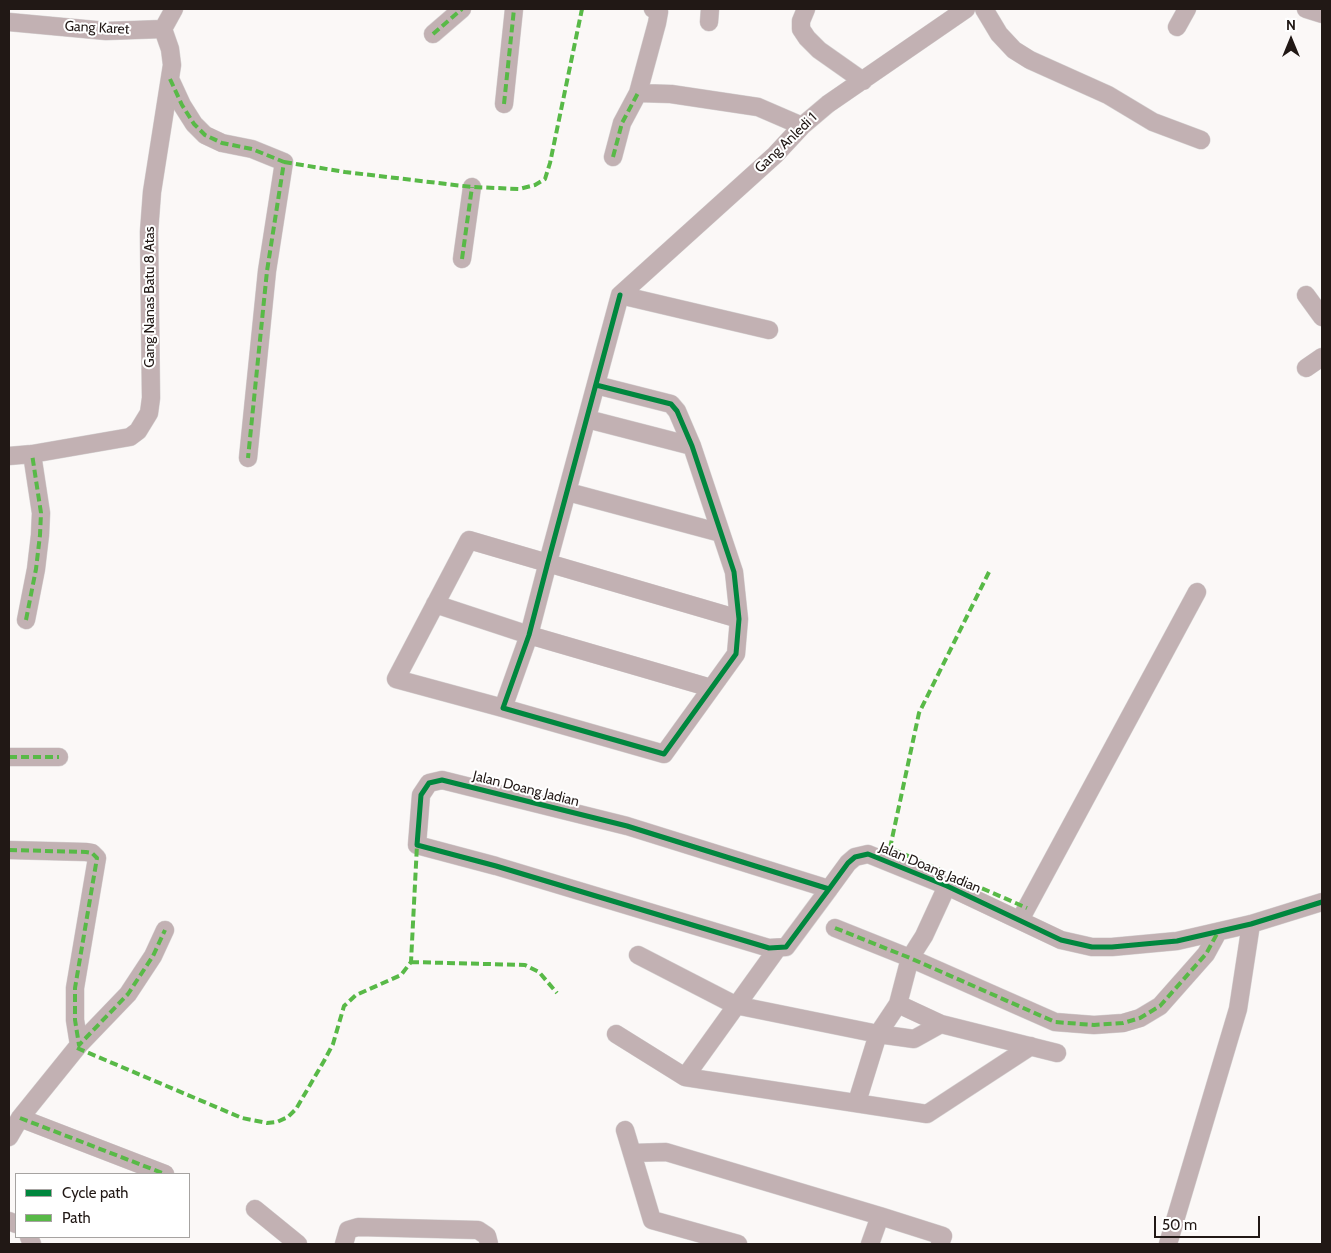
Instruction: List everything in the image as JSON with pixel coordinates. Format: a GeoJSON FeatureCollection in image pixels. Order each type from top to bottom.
{"type":"FeatureCollection","features":[{"type":"Feature","properties":{"kind":"street"},"geometry":{"type":"LineString","coordinates":[[163,30],[174,9]]}},
{"type":"Feature","properties":{"kind":"street"},"geometry":{"type":"LineString","coordinates":[[434,34],[462,9]]}},
{"type":"Feature","properties":{"kind":"street"},"geometry":{"type":"LineString","coordinates":[[504,104],[514,9]]}},
{"type":"Feature","properties":{"kind":"street"},"geometry":{"type":"LineString","coordinates":[[614,157],[622,123],[638,94],[658,23],[659,12],[653,9]]}},
{"type":"Feature","properties":{"kind":"street","name":"Gang Anledi 1"},"geometry":{"type":"LineString","coordinates":[[620,295],[775,155],[802,126],[863,80],[966,9]]}},
{"type":"Feature","properties":{"kind":"street"},"geometry":{"type":"LineString","coordinates":[[984,9],[999,34],[1028,66],[1108,95],[1153,122],[1201,140]]}},
{"type":"Feature","properties":{"kind":"street"},"geometry":{"type":"LineString","coordinates":[[1177,27],[1187,9]]}},
{"type":"Feature","properties":{"kind":"street"},"geometry":{"type":"LineString","coordinates":[[1306,9],[1322,14]]}},
{"type":"Feature","properties":{"kind":"street"},"geometry":{"type":"LineString","coordinates":[[803,11],[802,28],[807,38],[819,50],[863,80]]}},
{"type":"Feature","properties":{"kind":"street","name":"Gang Karet"},"geometry":{"type":"LineString","coordinates":[[9,22],[106,31],[163,30]]}},
{"type":"Feature","properties":{"kind":"street","name":"Gang Nanas Batu 8 Atas"},"geometry":{"type":"LineString","coordinates":[[9,456],[32,454],[130,437],[138,432],[149,413],[151,398],[150,223],[152,192],[172,65],[170,49],[163,30]]}},
{"type":"Feature","properties":{"kind":"street"},"geometry":{"type":"LineString","coordinates":[[170,79],[182,105],[194,124],[204,135],[222,143],[252,149],[284,162],[268,271],[248,458]]}},
{"type":"Feature","properties":{"kind":"street"},"geometry":{"type":"LineString","coordinates":[[638,94],[671,94],[758,107],[802,126]]}},
{"type":"Feature","properties":{"kind":"street"},"geometry":{"type":"LineString","coordinates":[[462,259],[472,187]]}},
{"type":"Feature","properties":{"kind":"street"},"geometry":{"type":"LineString","coordinates":[[503,708],[529,636],[620,295],[768,330]]}},
{"type":"Feature","properties":{"kind":"street"},"geometry":{"type":"LineString","coordinates":[[1306,295],[1322,317]]}},
{"type":"Feature","properties":{"kind":"street"},"geometry":{"type":"LineString","coordinates":[[1306,368],[1322,358]]}},
{"type":"Feature","properties":{"kind":"street"},"geometry":{"type":"LineString","coordinates":[[596,385],[671,404],[677,411],[692,446],[734,572],[739,619],[736,654],[664,754],[396,679],[469,540],[739,619]]}},
{"type":"Feature","properties":{"kind":"street"},"geometry":{"type":"LineString","coordinates":[[587,419],[692,446]]}},
{"type":"Feature","properties":{"kind":"street"},"geometry":{"type":"LineString","coordinates":[[26,620],[36,569],[41,513],[32,454]]}},
{"type":"Feature","properties":{"kind":"street"},"geometry":{"type":"LineString","coordinates":[[568,492],[721,533]]}},
{"type":"Feature","properties":{"kind":"street"},"geometry":{"type":"LineString","coordinates":[[1020,920],[1197,592]]}},
{"type":"Feature","properties":{"kind":"street"},"geometry":{"type":"LineString","coordinates":[[435,604],[529,636],[711,688]]}},
{"type":"Feature","properties":{"kind":"street"},"geometry":{"type":"LineString","coordinates":[[9,757],[59,757]]}},
{"type":"Feature","properties":{"kind":"street","name":"Jalan Doang Jadian"},"geometry":{"type":"LineString","coordinates":[[777,949],[496,866],[417,845],[421,795],[429,783],[442,780],[627,826],[829,889],[848,863],[855,857],[868,854],[947,886],[1060,940],[1092,947],[1177,941],[1251,924],[1322,902]]}},
{"type":"Feature","properties":{"kind":"street"},"geometry":{"type":"LineString","coordinates":[[9,850],[86,852],[92,853],[97,858],[76,988],[75,1020],[79,1044]]}},
{"type":"Feature","properties":{"kind":"street"},"geometry":{"type":"LineString","coordinates":[[857,1102],[878,1034],[898,1004],[910,958],[924,936],[947,886]]}},
{"type":"Feature","properties":{"kind":"street"},"geometry":{"type":"LineString","coordinates":[[685,1076],[735,1004],[777,949],[786,947],[792,941],[829,889]]}},
{"type":"Feature","properties":{"kind":"street"},"geometry":{"type":"LineString","coordinates":[[1168,1244],[1238,1009],[1251,924]]}},
{"type":"Feature","properties":{"kind":"street"},"geometry":{"type":"LineString","coordinates":[[835,928],[910,958],[1055,1022],[1094,1025],[1123,1023],[1140,1018],[1160,1006],[1206,954],[1218,932]]}},
{"type":"Feature","properties":{"kind":"street"},"geometry":{"type":"LineString","coordinates":[[9,1137],[20,1118],[79,1044],[128,994],[153,956],[165,930]]}},
{"type":"Feature","properties":{"kind":"street"},"geometry":{"type":"LineString","coordinates":[[638,955],[735,1004],[878,1034],[914,1039],[941,1024]]}},
{"type":"Feature","properties":{"kind":"street"},"geometry":{"type":"LineString","coordinates":[[898,1004],[941,1024],[1058,1052]]}},
{"type":"Feature","properties":{"kind":"street"},"geometry":{"type":"LineString","coordinates":[[616,1034],[685,1076],[927,1114],[1031,1046]]}},
{"type":"Feature","properties":{"kind":"street"},"geometry":{"type":"LineString","coordinates":[[20,1118],[162,1173]]}},
{"type":"Feature","properties":{"kind":"street"},"geometry":{"type":"LineString","coordinates":[[625,1130],[652,1220],[734,1244]]}},
{"type":"Feature","properties":{"kind":"street"},"geometry":{"type":"LineString","coordinates":[[632,1152],[666,1152],[943,1236],[940,1244]]}},
{"type":"Feature","properties":{"kind":"street"},"geometry":{"type":"LineString","coordinates":[[255,1209],[298,1244]]}},
{"type":"Feature","properties":{"kind":"street"},"geometry":{"type":"LineString","coordinates":[[870,1244],[880,1216]]}},
{"type":"Feature","properties":{"kind":"street"},"geometry":{"type":"LineString","coordinates":[[344,1244],[346,1233],[354,1227],[415,1236],[478,1230],[488,1236],[489,1244]]}},
{"type":"Feature","properties":{"kind":"marked path"},"geometry":{"type":"LineString","coordinates":[[433,34],[462,9]]}},
{"type":"Feature","properties":{"kind":"marked path"},"geometry":{"type":"LineString","coordinates":[[504,104],[514,9]]}},
{"type":"Feature","properties":{"kind":"marked path"},"geometry":{"type":"LineString","coordinates":[[284,162],[345,172],[472,187],[519,189],[535,185],[545,179],[550,163],[582,9]]}},
{"type":"Feature","properties":{"kind":"marked path"},"geometry":{"type":"LineString","coordinates":[[170,79],[182,105],[194,124],[205,135],[222,143],[252,149],[284,162],[267,271],[248,458]]}},
{"type":"Feature","properties":{"kind":"marked path"},"geometry":{"type":"LineString","coordinates":[[613,157],[622,123],[638,93]]}},
{"type":"Feature","properties":{"kind":"marked path"},"geometry":{"type":"LineString","coordinates":[[462,259],[472,187]]}},
{"type":"Feature","properties":{"kind":"marked path"},"geometry":{"type":"LineString","coordinates":[[26,620],[36,569],[41,513],[32,454]]}},
{"type":"Feature","properties":{"kind":"marked path"},"geometry":{"type":"LineString","coordinates":[[989,572],[919,713],[890,848],[1027,908]]}},
{"type":"Feature","properties":{"kind":"marked path"},"geometry":{"type":"LineString","coordinates":[[9,757],[59,757]]}},
{"type":"Feature","properties":{"kind":"marked path"},"geometry":{"type":"LineString","coordinates":[[77,1048],[242,1118],[267,1123],[277,1122],[288,1117],[296,1109],[333,1044],[344,1006],[356,995],[401,975],[411,962],[417,845]]}},
{"type":"Feature","properties":{"kind":"marked path"},"geometry":{"type":"LineString","coordinates":[[9,850],[86,852],[92,853],[97,858],[75,988],[75,1020],[79,1045],[128,994],[153,956],[165,930]]}},
{"type":"Feature","properties":{"kind":"marked path"},"geometry":{"type":"LineString","coordinates":[[835,928],[910,958],[1055,1022],[1094,1025],[1123,1023],[1140,1018],[1160,1006],[1206,954],[1218,932]]}},
{"type":"Feature","properties":{"kind":"marked path"},"geometry":{"type":"LineString","coordinates":[[411,962],[525,965],[539,972],[557,993]]}},
{"type":"Feature","properties":{"kind":"marked path"},"geometry":{"type":"LineString","coordinates":[[20,1118],[162,1173]]}},
{"type":"Feature","properties":{"kind":"cycle path"},"geometry":{"type":"LineString","coordinates":[[596,385],[671,404],[677,411],[692,446],[734,572],[739,619],[736,654],[664,754],[503,708],[529,635],[620,295]]}},
{"type":"Feature","properties":{"kind":"cycle path"},"geometry":{"type":"LineString","coordinates":[[829,889],[786,947],[769,948],[496,866],[417,845],[421,795],[429,783],[442,780],[627,826],[829,889],[848,863],[855,857],[868,854],[947,886],[1061,940],[1092,947],[1177,941],[1251,924],[1322,902]]}}]}
